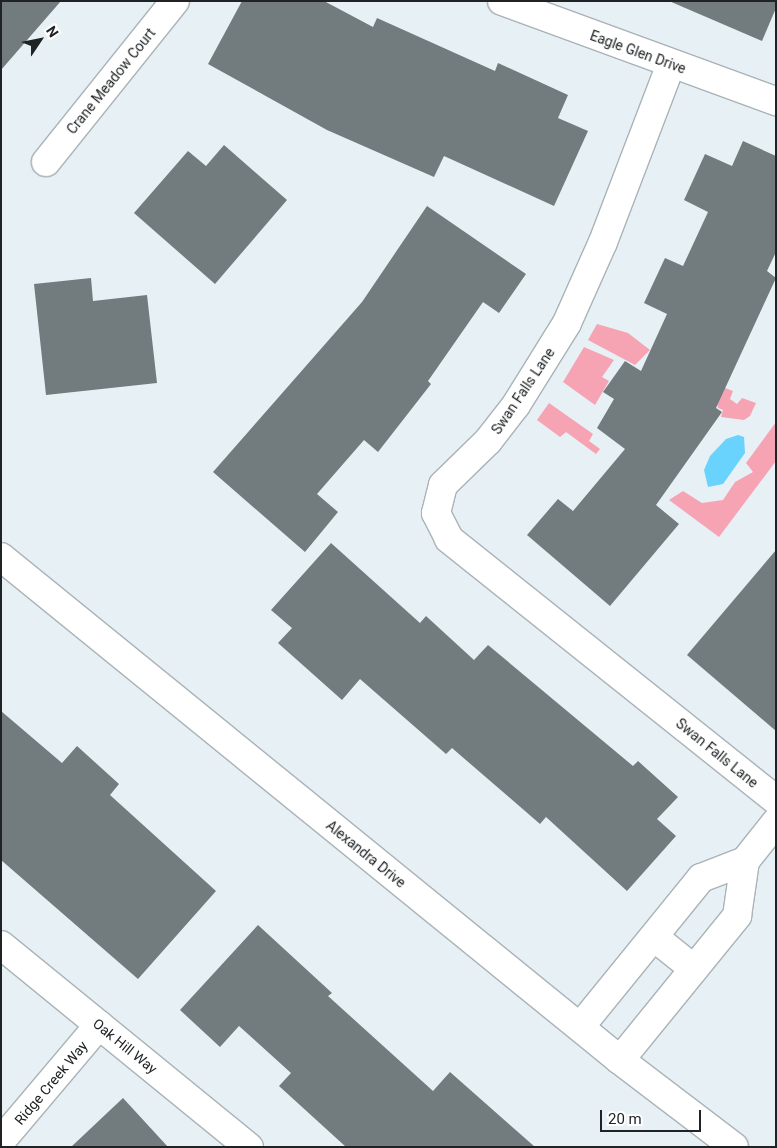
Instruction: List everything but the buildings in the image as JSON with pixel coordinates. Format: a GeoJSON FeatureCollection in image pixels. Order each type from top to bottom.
{"type":"FeatureCollection","features":[{"type":"Feature","properties":{"kind":"street","name":"Crane Meadow Court"},"geometry":{"type":"LineString","coordinates":[[46,162],[175,1]]}},
{"type":"Feature","properties":{"kind":"street","name":"Eagle Glen Drive"},"geometry":{"type":"LineString","coordinates":[[502,1],[776,101]]}},
{"type":"Feature","properties":{"kind":"street","name":"Swan Falls Lane"},"geometry":{"type":"LineString","coordinates":[[671,64],[604,242],[567,323],[516,405],[488,441],[443,485],[436,513],[449,538],[776,800]]}},
{"type":"Feature","properties":{"kind":"street","name":"Alexandra Drive"},"geometry":{"type":"LineString","coordinates":[[1,557],[620,1060],[734,1147]]}},
{"type":"Feature","properties":{"kind":"street"},"geometry":{"type":"LineString","coordinates":[[620,1060],[737,916],[745,861],[776,822]]}},
{"type":"Feature","properties":{"kind":"street"},"geometry":{"type":"LineString","coordinates":[[580,1027],[701,878],[745,861]]}},
{"type":"Feature","properties":{"kind":"street"},"geometry":{"type":"LineString","coordinates":[[654,937],[694,969]]}},
{"type":"Feature","properties":{"kind":"street","name":"Oak Hill Way"},"geometry":{"type":"LineString","coordinates":[[1,945],[249,1147]]}},
{"type":"Feature","properties":{"kind":"street","name":"Ridge Creek Way"},"geometry":{"type":"LineString","coordinates":[[1,1141],[99,1024]]}},
{"type":"Feature","properties":{"kind":"shaded area"},"geometry":{"type":"Polygon","coordinates":[[[597,324],[628,333],[650,350],[635,365],[588,340],[597,324]]]}},
{"type":"Feature","properties":{"kind":"shaded area"},"geometry":{"type":"Polygon","coordinates":[[[584,347],[614,360],[602,377],[609,381],[595,405],[563,382],[584,347]]]}},
{"type":"Feature","properties":{"kind":"shaded area"},"geometry":{"type":"Polygon","coordinates":[[[714,384],[733,391],[730,399],[737,404],[742,398],[756,403],[750,416],[744,420],[721,417],[723,410],[718,408],[714,384]]]}},
{"type":"Feature","properties":{"kind":"shaded area"},"geometry":{"type":"Polygon","coordinates":[[[549,403],[593,434],[589,441],[600,449],[596,454],[566,432],[560,437],[537,420],[549,403]]]}},
{"type":"Feature","properties":{"kind":"shaded area"},"geometry":{"type":"Polygon","coordinates":[[[776,422],[776,461],[719,537],[669,500],[683,491],[702,503],[723,500],[735,482],[753,472],[746,463],[776,422]]]}},
{"type":"Feature","properties":{"kind":"water"},"geometry":{"type":"Polygon","coordinates":[[[738,435],[744,437],[745,453],[723,484],[708,487],[704,470],[710,456],[726,439],[738,435]]]}}]}
